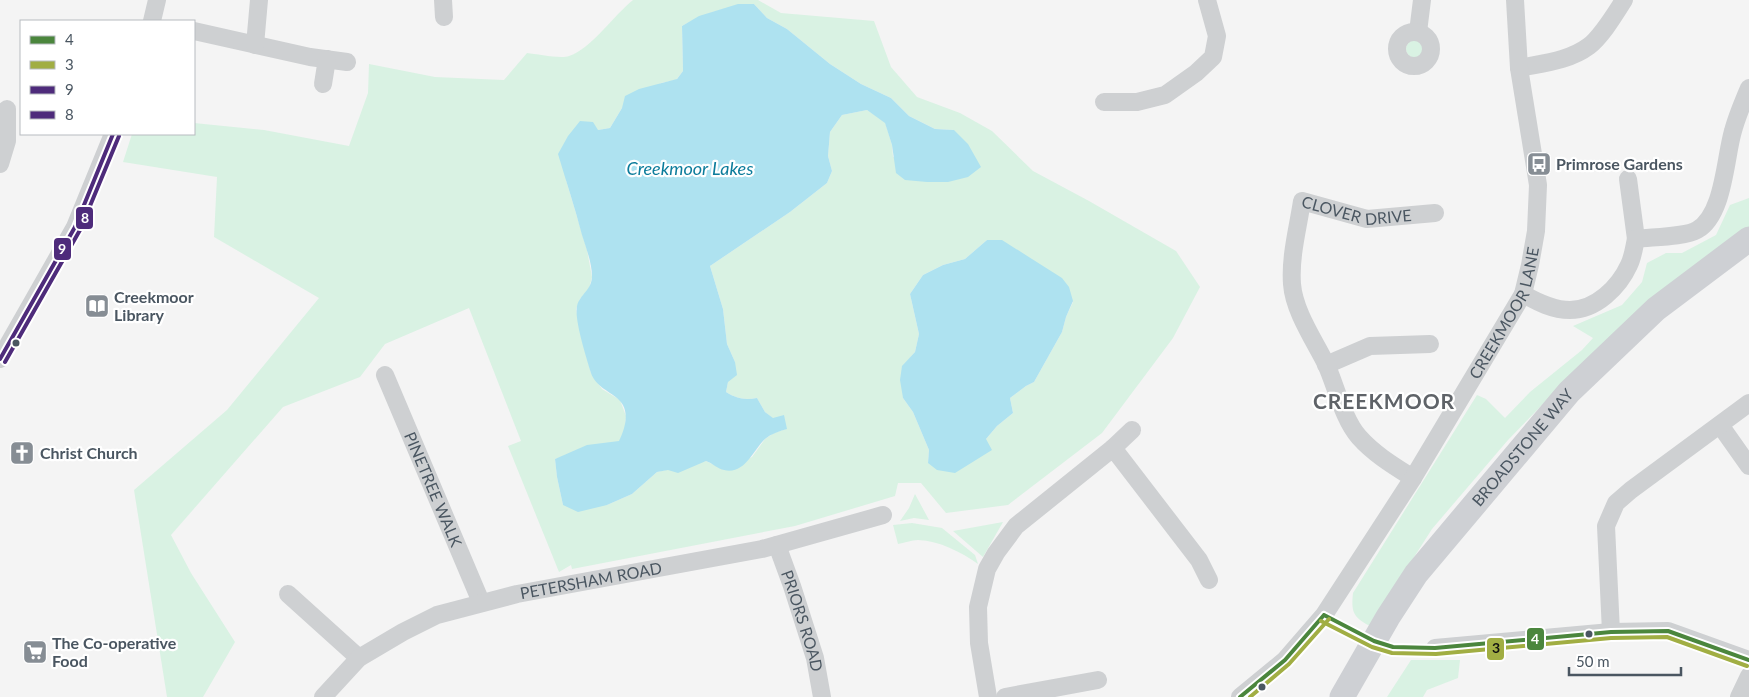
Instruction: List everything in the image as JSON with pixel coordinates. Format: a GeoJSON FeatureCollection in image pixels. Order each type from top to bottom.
{"type":"FeatureCollection","features":[{"type":"Feature","properties":{"kind":"street"},"geometry":{"type":"LineString","coordinates":[[152,20],[157,0]]}},
{"type":"Feature","properties":{"kind":"street"},"geometry":{"type":"LineString","coordinates":[[255,45],[259,0]]}},
{"type":"Feature","properties":{"kind":"street"},"geometry":{"type":"LineString","coordinates":[[1104,102],[1138,102],[1165,95],[1196,73],[1213,57],[1216,36],[1207,0]]}},
{"type":"Feature","properties":{"kind":"street"},"geometry":{"type":"LineString","coordinates":[[1418,32],[1422,0]]}},
{"type":"Feature","properties":{"kind":"street","name":"CREEKMOOR LANE"},"geometry":{"type":"LineString","coordinates":[[1240,697],[1285,660],[1318,623],[1413,478],[1523,294],[1536,231],[1538,185],[1519,68],[1514,0]]}},
{"type":"Feature","properties":{"kind":"street"},"geometry":{"type":"LineString","coordinates":[[1519,68],[1562,59],[1591,45],[1624,0]]}},
{"type":"Feature","properties":{"kind":"street"},"geometry":{"type":"LineString","coordinates":[[195,31],[255,45],[347,62]]}},
{"type":"Feature","properties":{"kind":"street"},"geometry":{"type":"LineString","coordinates":[[323,84],[327,59]]}},
{"type":"Feature","properties":{"kind":"street"},"geometry":{"type":"LineString","coordinates":[[1636,239],[1673,235],[1696,230],[1708,222],[1715,207],[1723,179],[1733,132],[1749,88]]}},
{"type":"Feature","properties":{"kind":"street"},"geometry":{"type":"LineString","coordinates":[[0,164],[7,141],[9,109]]}},
{"type":"Feature","properties":{"kind":"street"},"geometry":{"type":"LineString","coordinates":[[2,351],[76,227],[110,135]]}},
{"type":"Feature","properties":{"kind":"street"},"geometry":{"type":"LineString","coordinates":[[1523,294],[1542,304],[1571,310],[1594,305],[1608,293],[1629,265],[1636,239],[1628,179]]}},
{"type":"Feature","properties":{"kind":"street","name":"CLOVER DRIVE"},"geometry":{"type":"LineString","coordinates":[[1413,478],[1370,450],[1356,434],[1338,398],[1326,365],[1304,324],[1292,286],[1294,198],[1367,219],[1435,213]]}},
{"type":"Feature","properties":{"kind":"street","name":"BROADSTONE WAY"},"geometry":{"type":"LineString","coordinates":[[1342,697],[1388,617],[1416,574],[1569,392],[1656,309],[1749,239]]}},
{"type":"Feature","properties":{"kind":"street"},"geometry":{"type":"LineString","coordinates":[[1326,365],[1370,346],[1430,344]]}},
{"type":"Feature","properties":{"kind":"street","name":"PINETREE WALK"},"geometry":{"type":"LineString","coordinates":[[384,375],[481,602]]}},
{"type":"Feature","properties":{"kind":"street"},"geometry":{"type":"LineString","coordinates":[[1612,632],[1606,526],[1616,503],[1749,403]]}},
{"type":"Feature","properties":{"kind":"street"},"geometry":{"type":"LineString","coordinates":[[1720,425],[1749,466]]}},
{"type":"Feature","properties":{"kind":"street"},"geometry":{"type":"LineString","coordinates":[[988,697],[979,643],[978,607],[987,569],[1016,526],[1113,448],[1132,430]]}},
{"type":"Feature","properties":{"kind":"street"},"geometry":{"type":"LineString","coordinates":[[1113,448],[1200,560],[1209,580]]}},
{"type":"Feature","properties":{"kind":"street","name":"PETERSHAM ROAD"},"geometry":{"type":"LineString","coordinates":[[323,697],[359,658],[402,632],[437,615],[481,602],[526,592],[777,546],[883,515]]}},
{"type":"Feature","properties":{"kind":"street","name":"PRIORS ROAD"},"geometry":{"type":"LineString","coordinates":[[777,546],[815,658],[822,697]]}},
{"type":"Feature","properties":{"kind":"street"},"geometry":{"type":"LineString","coordinates":[[288,594],[359,658]]}},
{"type":"Feature","properties":{"kind":"street"},"geometry":{"type":"LineString","coordinates":[[1435,648],[1612,632],[1668,631],[1749,660]]}},
{"type":"Feature","properties":{"kind":"street"},"geometry":{"type":"LineString","coordinates":[[1739,697],[1749,676]]}},
{"type":"Feature","properties":{"kind":"street"},"geometry":{"type":"LineString","coordinates":[[1005,697],[1098,680]]}},
{"type":"Feature","properties":{"kind":"green space"},"geometry":{"type":"Polygon","coordinates":[[[633,0],[758,0],[781,13],[874,21],[891,67],[917,97],[960,113],[992,131],[1033,171],[1176,251],[1200,287],[1173,338],[1102,433],[1008,505],[946,513],[921,483],[898,483],[895,496],[795,526],[572,569],[571,565],[559,572],[508,446],[521,441],[469,308],[385,344],[360,377],[283,407],[171,535],[191,573],[235,642],[203,697],[167,697],[134,490],[227,410],[319,298],[214,237],[217,177],[123,162],[132,135],[195,135],[195,123],[264,130],[349,146],[368,93],[369,64],[435,77],[504,80],[527,53],[560,57],[569,56],[594,39],[633,0]],[[754,4],[717,11],[682,26],[683,71],[676,80],[661,83],[622,108],[610,128],[598,130],[566,180],[587,250],[592,277],[589,289],[580,299],[576,309],[582,340],[591,373],[602,389],[620,400],[626,416],[625,430],[619,442],[604,444],[555,459],[563,505],[607,505],[632,494],[657,472],[706,461],[724,470],[752,457],[765,439],[774,433],[786,429],[765,412],[757,398],[741,398],[726,392],[735,362],[727,344],[723,309],[710,266],[790,212],[827,183],[832,171],[828,156],[830,132],[842,115],[867,110],[885,122],[892,145],[893,157],[954,130],[935,129],[909,116],[891,98],[861,84],[830,64],[787,29],[767,18],[754,4]],[[987,240],[965,259],[943,265],[923,275],[910,294],[919,334],[915,352],[902,367],[903,398],[913,412],[929,450],[928,463],[986,439],[997,426],[1013,413],[1010,398],[1034,382],[1062,332],[1073,302],[987,240]]]}},
{"type":"Feature","properties":{"kind":"green space"},"geometry":{"type":"Polygon","coordinates":[[[1411,40],[1419,40],[1424,45],[1422,56],[1411,58],[1406,53],[1406,45],[1411,40]]]}},
{"type":"Feature","properties":{"kind":"green space"},"geometry":{"type":"Polygon","coordinates":[[[1749,198],[1749,229],[1575,371],[1508,440],[1432,529],[1370,626],[1360,620],[1354,613],[1352,605],[1353,593],[1477,395],[1486,399],[1505,418],[1530,392],[1582,350],[1593,338],[1573,326],[1622,305],[1642,282],[1647,263],[1666,253],[1682,253],[1716,235],[1730,205],[1749,198]]]}},
{"type":"Feature","properties":{"kind":"green space"},"geometry":{"type":"Polygon","coordinates":[[[915,494],[929,520],[914,518],[900,521],[909,508],[915,494]]]}},
{"type":"Feature","properties":{"kind":"green space"},"geometry":{"type":"Polygon","coordinates":[[[1003,522],[983,557],[953,531],[1003,522]]]}},
{"type":"Feature","properties":{"kind":"green space"},"geometry":{"type":"Polygon","coordinates":[[[912,523],[942,528],[975,555],[978,564],[957,551],[934,542],[913,540],[898,544],[893,525],[912,523]]]}},
{"type":"Feature","properties":{"kind":"green space"},"geometry":{"type":"Polygon","coordinates":[[[1411,660],[1460,660],[1458,678],[1427,690],[1423,697],[1387,697],[1411,660]]]}},
{"type":"Feature","properties":{"kind":"water","name":"Creekmoor Lakes"},"geometry":{"type":"Polygon","coordinates":[[[738,4],[754,4],[767,18],[787,29],[830,64],[861,84],[891,98],[909,116],[935,129],[954,130],[968,144],[981,167],[968,177],[948,182],[905,180],[896,173],[892,145],[885,123],[867,110],[842,115],[830,132],[828,156],[832,171],[827,183],[790,212],[710,266],[723,309],[727,344],[735,362],[737,375],[728,382],[726,392],[741,398],[757,398],[765,412],[773,418],[784,415],[787,429],[765,439],[738,469],[724,470],[706,461],[678,473],[668,470],[657,472],[632,494],[607,505],[578,512],[563,505],[555,459],[587,445],[619,441],[625,425],[626,414],[622,403],[598,384],[592,375],[581,338],[577,320],[577,306],[590,285],[592,271],[558,154],[568,136],[580,121],[593,122],[598,130],[610,128],[622,108],[625,96],[639,89],[677,79],[683,71],[682,26],[699,16],[738,4]]]}},
{"type":"Feature","properties":{"kind":"water"},"geometry":{"type":"Polygon","coordinates":[[[987,240],[1002,240],[1062,278],[1069,287],[1073,301],[1062,332],[1034,382],[1010,398],[1013,413],[997,426],[986,439],[992,450],[955,473],[937,470],[928,463],[929,450],[913,412],[903,398],[900,380],[902,366],[915,352],[919,334],[910,294],[923,275],[943,265],[965,259],[987,240]]]}},
{"type":"Feature","properties":{"kind":"transit line","name":"9"},"geometry":{"type":"LineString","coordinates":[[0,359],[75,227],[113,135]]}},
{"type":"Feature","properties":{"kind":"transit line","name":"8"},"geometry":{"type":"LineString","coordinates":[[5,362],[80,230],[119,136]]}},
{"type":"Feature","properties":{"kind":"transit line","name":"4"},"geometry":{"type":"LineString","coordinates":[[1324,615],[1374,641],[1393,647],[1435,648],[1611,632],[1668,631],[1749,660]]}},
{"type":"Feature","properties":{"kind":"transit line","name":"4"},"geometry":{"type":"LineString","coordinates":[[1240,697],[1285,660],[1324,615]]}},
{"type":"Feature","properties":{"kind":"transit line","name":"3"},"geometry":{"type":"LineString","coordinates":[[1250,697],[1289,664],[1329,619]]}},
{"type":"Feature","properties":{"kind":"transit line","name":"3"},"geometry":{"type":"LineString","coordinates":[[1321,621],[1372,647],[1392,653],[1436,654],[1611,638],[1667,637],[1747,666]]}},
{"type":"Feature","properties":{"kind":"place","name":"Primrose Gardens"},"geometry":{"type":"Point","coordinates":[1539,164]}},
{"type":"Feature","properties":{"kind":"place","name":"Creekmoor Library"},"geometry":{"type":"Point","coordinates":[97,306]}},
{"type":"Feature","properties":{"kind":"place","name":"Christ Church"},"geometry":{"type":"Point","coordinates":[22,453]}},
{"type":"Feature","properties":{"kind":"place","name":"The Co-operative Food"},"geometry":{"type":"Point","coordinates":[35,652]}},
{"type":"Feature","properties":{"kind":"district","name":"CREEKMOOR"},"geometry":{"type":"Point","coordinates":[1384,402]}}]}
